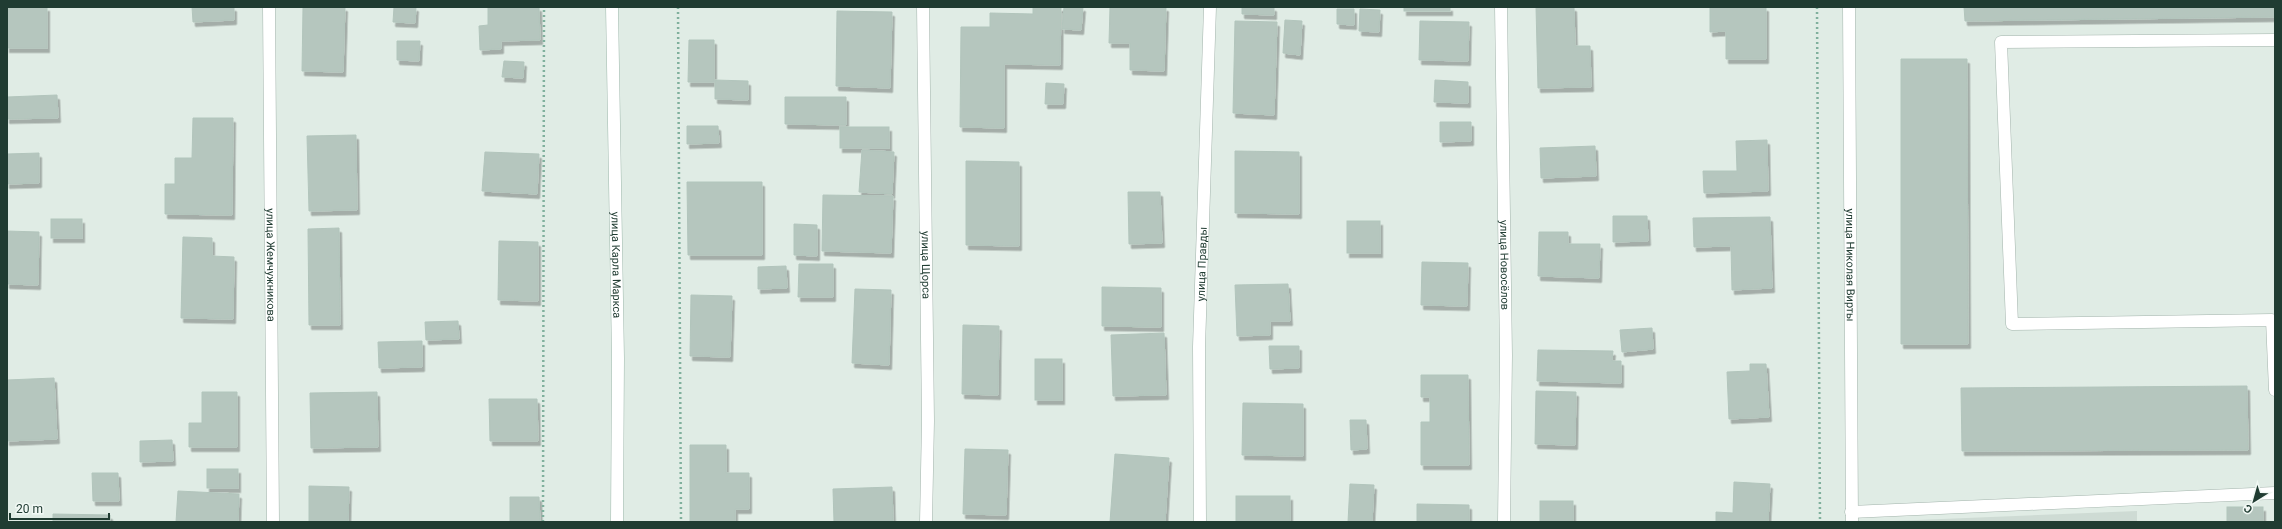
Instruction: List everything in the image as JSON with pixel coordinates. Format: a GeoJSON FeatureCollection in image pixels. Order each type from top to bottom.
{"type":"FeatureCollection","features":[{"type":"Feature","properties":{"kind":"street","name":"улица Жемчужникова"},"geometry":{"type":"LineString","coordinates":[[269,7],[273,522]]}},
{"type":"Feature","properties":{"kind":"street","name":"улица Карла Маркса"},"geometry":{"type":"LineString","coordinates":[[612,7],[618,358],[617,522]]}},
{"type":"Feature","properties":{"kind":"street","name":"улица Щорса"},"geometry":{"type":"LineString","coordinates":[[923,7],[928,422],[926,522]]}},
{"type":"Feature","properties":{"kind":"street","name":"улица Правды"},"geometry":{"type":"LineString","coordinates":[[1200,522],[1199,347],[1210,7]]}},
{"type":"Feature","properties":{"kind":"street","name":"улица Новосёлов"},"geometry":{"type":"LineString","coordinates":[[1501,7],[1506,355],[1504,522]]}},
{"type":"Feature","properties":{"kind":"street","name":"улица Николая Вирты"},"geometry":{"type":"LineString","coordinates":[[1849,7],[1852,517]]}},
{"type":"Feature","properties":{"kind":"street"},"geometry":{"type":"LineString","coordinates":[[2275,40],[2001,42],[2012,324],[2272,320],[2275,390]]}},
{"type":"Feature","properties":{"kind":"street"},"geometry":{"type":"LineString","coordinates":[[1852,517],[2275,493]]}},
{"type":"Feature","properties":{"kind":"path"},"geometry":{"type":"LineString","coordinates":[[543,522],[544,7]]}},
{"type":"Feature","properties":{"kind":"path"},"geometry":{"type":"LineString","coordinates":[[678,7],[681,522]]}},
{"type":"Feature","properties":{"kind":"path"},"geometry":{"type":"LineString","coordinates":[[1817,7],[1820,522]]}},
{"type":"Feature","properties":{"kind":"shaded area"},"geometry":{"type":"Polygon","coordinates":[[[2137,511],[2137,522],[1868,522],[2137,511]]]}},
{"type":"Feature","properties":{"kind":"building"},"geometry":{"type":"Polygon","coordinates":[[[7,7],[47,7],[47,48],[7,48],[7,7]]]}},
{"type":"Feature","properties":{"kind":"building"},"geometry":{"type":"Polygon","coordinates":[[[192,7],[234,7],[234,20],[193,22],[192,7]]]}},
{"type":"Feature","properties":{"kind":"building"},"geometry":{"type":"Polygon","coordinates":[[[303,7],[345,7],[343,72],[302,71],[303,7]]]}},
{"type":"Feature","properties":{"kind":"building"},"geometry":{"type":"Polygon","coordinates":[[[394,7],[416,7],[415,23],[393,22],[394,7]]]}},
{"type":"Feature","properties":{"kind":"building"},"geometry":{"type":"Polygon","coordinates":[[[488,7],[539,7],[540,40],[501,41],[501,49],[480,50],[479,26],[488,25],[488,7]]]}},
{"type":"Feature","properties":{"kind":"building"},"geometry":{"type":"Polygon","coordinates":[[[1033,7],[1061,7],[1060,65],[1004,64],[1004,128],[960,127],[961,27],[990,27],[990,13],[1033,14],[1033,7]]]}},
{"type":"Feature","properties":{"kind":"building"},"geometry":{"type":"Polygon","coordinates":[[[1064,7],[1083,7],[1081,30],[1062,29],[1064,7]]]}},
{"type":"Feature","properties":{"kind":"building"},"geometry":{"type":"Polygon","coordinates":[[[1110,7],[1166,7],[1164,71],[1130,70],[1130,43],[1109,43],[1110,7]]]}},
{"type":"Feature","properties":{"kind":"building"},"geometry":{"type":"Polygon","coordinates":[[[1242,7],[1274,7],[1274,15],[1242,14],[1242,7]]]}},
{"type":"Feature","properties":{"kind":"building"},"geometry":{"type":"Polygon","coordinates":[[[1404,7],[1450,7],[1450,11],[1404,11],[1404,7]]]}},
{"type":"Feature","properties":{"kind":"building"},"geometry":{"type":"Polygon","coordinates":[[[1536,7],[1574,7],[1575,46],[1590,46],[1591,87],[1538,88],[1536,7]]]}},
{"type":"Feature","properties":{"kind":"building"},"geometry":{"type":"Polygon","coordinates":[[[1710,7],[1766,7],[1766,59],[1726,59],[1726,31],[1710,32],[1710,7]]]}},
{"type":"Feature","properties":{"kind":"building"},"geometry":{"type":"Polygon","coordinates":[[[1964,7],[2275,7],[2275,17],[1965,21],[1964,7]]]}},
{"type":"Feature","properties":{"kind":"building"},"geometry":{"type":"Polygon","coordinates":[[[1337,9],[1354,9],[1354,25],[1337,24],[1337,9]]]}},
{"type":"Feature","properties":{"kind":"building"},"geometry":{"type":"Polygon","coordinates":[[[1360,9],[1380,10],[1379,32],[1359,31],[1360,9]]]}},
{"type":"Feature","properties":{"kind":"building"},"geometry":{"type":"Polygon","coordinates":[[[837,11],[892,12],[890,88],[836,86],[837,11]]]}},
{"type":"Feature","properties":{"kind":"building"},"geometry":{"type":"Polygon","coordinates":[[[1285,20],[1302,21],[1300,55],[1283,53],[1285,20]]]}},
{"type":"Feature","properties":{"kind":"building"},"geometry":{"type":"Polygon","coordinates":[[[1235,21],[1277,22],[1274,115],[1233,113],[1235,21]]]}},
{"type":"Feature","properties":{"kind":"building"},"geometry":{"type":"Polygon","coordinates":[[[1420,21],[1469,22],[1468,61],[1419,60],[1420,21]]]}},
{"type":"Feature","properties":{"kind":"building"},"geometry":{"type":"Polygon","coordinates":[[[689,40],[714,40],[714,82],[688,82],[689,40]]]}},
{"type":"Feature","properties":{"kind":"building"},"geometry":{"type":"Polygon","coordinates":[[[397,41],[420,41],[419,61],[397,60],[397,41]]]}},
{"type":"Feature","properties":{"kind":"building"},"geometry":{"type":"Polygon","coordinates":[[[1901,59],[1967,59],[1968,344],[1901,344],[1901,59]]]}},
{"type":"Feature","properties":{"kind":"building"},"geometry":{"type":"Polygon","coordinates":[[[504,61],[524,62],[523,78],[502,77],[504,61]]]}},
{"type":"Feature","properties":{"kind":"building"},"geometry":{"type":"Polygon","coordinates":[[[715,80],[748,81],[748,100],[715,99],[715,80]]]}},
{"type":"Feature","properties":{"kind":"building"},"geometry":{"type":"Polygon","coordinates":[[[1435,80],[1468,82],[1468,103],[1434,102],[1435,80]]]}},
{"type":"Feature","properties":{"kind":"building"},"geometry":{"type":"Polygon","coordinates":[[[1046,83],[1064,84],[1063,104],[1045,104],[1046,83]]]}},
{"type":"Feature","properties":{"kind":"building"},"geometry":{"type":"Polygon","coordinates":[[[57,95],[58,118],[7,119],[7,97],[57,95]]]}},
{"type":"Feature","properties":{"kind":"building"},"geometry":{"type":"Polygon","coordinates":[[[785,97],[846,97],[846,125],[785,124],[785,97]]]}},
{"type":"Feature","properties":{"kind":"building"},"geometry":{"type":"Polygon","coordinates":[[[193,118],[233,118],[232,215],[165,214],[165,184],[175,184],[175,158],[192,158],[193,118]]]}},
{"type":"Feature","properties":{"kind":"building"},"geometry":{"type":"Polygon","coordinates":[[[1440,122],[1471,122],[1471,141],[1440,142],[1440,122]]]}},
{"type":"Feature","properties":{"kind":"building"},"geometry":{"type":"Polygon","coordinates":[[[687,126],[718,126],[719,143],[687,144],[687,126]]]}},
{"type":"Feature","properties":{"kind":"building"},"geometry":{"type":"Polygon","coordinates":[[[840,127],[889,127],[889,148],[840,148],[840,127]]]}},
{"type":"Feature","properties":{"kind":"building"},"geometry":{"type":"Polygon","coordinates":[[[356,135],[357,210],[309,211],[307,136],[356,135]]]}},
{"type":"Feature","properties":{"kind":"building"},"geometry":{"type":"Polygon","coordinates":[[[1767,140],[1768,191],[1704,193],[1703,171],[1737,171],[1736,141],[1767,140]]]}},
{"type":"Feature","properties":{"kind":"building"},"geometry":{"type":"Polygon","coordinates":[[[1595,146],[1596,176],[1541,178],[1540,148],[1595,146]]]}},
{"type":"Feature","properties":{"kind":"building"},"geometry":{"type":"Polygon","coordinates":[[[862,150],[894,152],[892,194],[859,192],[862,150]]]}},
{"type":"Feature","properties":{"kind":"building"},"geometry":{"type":"Polygon","coordinates":[[[1235,151],[1299,152],[1299,214],[1235,213],[1235,151]]]}},
{"type":"Feature","properties":{"kind":"building"},"geometry":{"type":"Polygon","coordinates":[[[485,152],[539,154],[537,194],[482,191],[485,152]]]}},
{"type":"Feature","properties":{"kind":"building"},"geometry":{"type":"Polygon","coordinates":[[[39,153],[39,183],[7,184],[7,154],[39,153]]]}},
{"type":"Feature","properties":{"kind":"building"},"geometry":{"type":"Polygon","coordinates":[[[966,161],[1019,162],[1019,246],[966,245],[966,161]]]}},
{"type":"Feature","properties":{"kind":"building"},"geometry":{"type":"Polygon","coordinates":[[[687,182],[762,182],[762,255],[688,255],[687,182]]]}},
{"type":"Feature","properties":{"kind":"building"},"geometry":{"type":"Polygon","coordinates":[[[1128,192],[1160,192],[1162,243],[1129,244],[1128,192]]]}},
{"type":"Feature","properties":{"kind":"building"},"geometry":{"type":"Polygon","coordinates":[[[823,195],[893,196],[891,253],[822,251],[823,195]]]}},
{"type":"Feature","properties":{"kind":"building"},"geometry":{"type":"Polygon","coordinates":[[[1613,216],[1647,216],[1648,241],[1613,242],[1613,216]]]}},
{"type":"Feature","properties":{"kind":"building"},"geometry":{"type":"Polygon","coordinates":[[[1770,217],[1772,288],[1732,290],[1731,246],[1694,247],[1693,218],[1770,217]]]}},
{"type":"Feature","properties":{"kind":"building"},"geometry":{"type":"Polygon","coordinates":[[[51,219],[82,219],[82,238],[51,238],[51,219]]]}},
{"type":"Feature","properties":{"kind":"building"},"geometry":{"type":"Polygon","coordinates":[[[1347,221],[1380,221],[1380,253],[1347,253],[1347,221]]]}},
{"type":"Feature","properties":{"kind":"building"},"geometry":{"type":"Polygon","coordinates":[[[794,224],[817,225],[817,256],[794,255],[794,224]]]}},
{"type":"Feature","properties":{"kind":"building"},"geometry":{"type":"Polygon","coordinates":[[[339,228],[340,325],[309,325],[308,229],[339,228]]]}},
{"type":"Feature","properties":{"kind":"building"},"geometry":{"type":"Polygon","coordinates":[[[7,231],[39,232],[38,285],[7,284],[7,231]]]}},
{"type":"Feature","properties":{"kind":"building"},"geometry":{"type":"Polygon","coordinates":[[[1539,232],[1568,232],[1568,244],[1600,244],[1599,278],[1538,276],[1539,232]]]}},
{"type":"Feature","properties":{"kind":"building"},"geometry":{"type":"Polygon","coordinates":[[[183,237],[212,238],[212,256],[234,257],[233,319],[181,318],[183,237]]]}},
{"type":"Feature","properties":{"kind":"building"},"geometry":{"type":"Polygon","coordinates":[[[499,241],[538,242],[538,301],[498,300],[499,241]]]}},
{"type":"Feature","properties":{"kind":"building"},"geometry":{"type":"Polygon","coordinates":[[[1422,262],[1468,263],[1467,306],[1421,305],[1422,262]]]}},
{"type":"Feature","properties":{"kind":"building"},"geometry":{"type":"Polygon","coordinates":[[[799,264],[833,264],[833,297],[798,297],[799,264]]]}},
{"type":"Feature","properties":{"kind":"building"},"geometry":{"type":"Polygon","coordinates":[[[786,266],[787,288],[758,289],[758,267],[786,266]]]}},
{"type":"Feature","properties":{"kind":"building"},"geometry":{"type":"Polygon","coordinates":[[[1288,284],[1290,321],[1270,321],[1270,335],[1237,336],[1235,285],[1288,284]]]}},
{"type":"Feature","properties":{"kind":"building"},"geometry":{"type":"Polygon","coordinates":[[[1102,287],[1161,288],[1161,327],[1102,326],[1102,287]]]}},
{"type":"Feature","properties":{"kind":"building"},"geometry":{"type":"Polygon","coordinates":[[[855,289],[891,290],[889,365],[852,363],[855,289]]]}},
{"type":"Feature","properties":{"kind":"building"},"geometry":{"type":"Polygon","coordinates":[[[691,295],[732,296],[730,357],[690,356],[691,295]]]}},
{"type":"Feature","properties":{"kind":"building"},"geometry":{"type":"Polygon","coordinates":[[[458,321],[459,339],[426,340],[425,322],[458,321]]]}},
{"type":"Feature","properties":{"kind":"building"},"geometry":{"type":"Polygon","coordinates":[[[963,325],[999,326],[998,395],[962,394],[963,325]]]}},
{"type":"Feature","properties":{"kind":"building"},"geometry":{"type":"Polygon","coordinates":[[[1652,328],[1653,349],[1622,352],[1620,330],[1652,328]]]}},
{"type":"Feature","properties":{"kind":"building"},"geometry":{"type":"Polygon","coordinates":[[[1164,333],[1166,395],[1113,396],[1111,335],[1164,333]]]}},
{"type":"Feature","properties":{"kind":"building"},"geometry":{"type":"Polygon","coordinates":[[[422,341],[422,367],[379,368],[378,342],[422,341]]]}},
{"type":"Feature","properties":{"kind":"building"},"geometry":{"type":"Polygon","coordinates":[[[1269,346],[1299,346],[1299,368],[1270,369],[1269,346]]]}},
{"type":"Feature","properties":{"kind":"building"},"geometry":{"type":"Polygon","coordinates":[[[1538,350],[1613,351],[1612,361],[1621,361],[1621,383],[1537,381],[1538,350]]]}},
{"type":"Feature","properties":{"kind":"building"},"geometry":{"type":"Polygon","coordinates":[[[1035,359],[1062,359],[1062,400],[1035,400],[1035,359]]]}},
{"type":"Feature","properties":{"kind":"building"},"geometry":{"type":"Polygon","coordinates":[[[1750,364],[1766,364],[1769,417],[1729,419],[1727,372],[1750,371],[1750,364]]]}},
{"type":"Feature","properties":{"kind":"building"},"geometry":{"type":"Polygon","coordinates":[[[1421,375],[1468,375],[1469,465],[1421,465],[1421,422],[1430,422],[1430,397],[1421,397],[1421,375]]]}},
{"type":"Feature","properties":{"kind":"building"},"geometry":{"type":"Polygon","coordinates":[[[54,378],[57,439],[7,441],[7,380],[54,378]]]}},
{"type":"Feature","properties":{"kind":"building"},"geometry":{"type":"Polygon","coordinates":[[[2247,386],[2248,450],[1962,451],[1961,388],[2247,386]]]}},
{"type":"Feature","properties":{"kind":"building"},"geometry":{"type":"Polygon","coordinates":[[[1536,391],[1576,392],[1575,445],[1535,444],[1536,391]]]}},
{"type":"Feature","properties":{"kind":"building"},"geometry":{"type":"Polygon","coordinates":[[[202,392],[237,392],[237,447],[189,447],[189,423],[202,423],[202,392]]]}},
{"type":"Feature","properties":{"kind":"building"},"geometry":{"type":"Polygon","coordinates":[[[377,392],[378,447],[311,448],[310,393],[377,392]]]}},
{"type":"Feature","properties":{"kind":"building"},"geometry":{"type":"Polygon","coordinates":[[[489,399],[537,399],[538,441],[490,441],[489,399]]]}},
{"type":"Feature","properties":{"kind":"building"},"geometry":{"type":"Polygon","coordinates":[[[1243,403],[1303,404],[1303,456],[1242,455],[1243,403]]]}},
{"type":"Feature","properties":{"kind":"building"},"geometry":{"type":"Polygon","coordinates":[[[1350,420],[1366,420],[1367,449],[1351,450],[1350,420]]]}},
{"type":"Feature","properties":{"kind":"building"},"geometry":{"type":"Polygon","coordinates":[[[172,440],[173,461],[140,462],[140,441],[172,440]]]}},
{"type":"Feature","properties":{"kind":"building"},"geometry":{"type":"Polygon","coordinates":[[[690,445],[726,445],[726,473],[749,473],[749,509],[735,509],[735,522],[690,522],[690,445]]]}},
{"type":"Feature","properties":{"kind":"building"},"geometry":{"type":"Polygon","coordinates":[[[965,449],[1008,450],[1006,515],[963,514],[965,449]]]}},
{"type":"Feature","properties":{"kind":"building"},"geometry":{"type":"Polygon","coordinates":[[[1115,454],[1169,458],[1165,522],[1110,522],[1115,454]]]}},
{"type":"Feature","properties":{"kind":"building"},"geometry":{"type":"Polygon","coordinates":[[[207,469],[238,469],[238,488],[207,488],[207,469]]]}},
{"type":"Feature","properties":{"kind":"building"},"geometry":{"type":"Polygon","coordinates":[[[92,473],[118,473],[119,501],[93,501],[92,473]]]}},
{"type":"Feature","properties":{"kind":"building"},"geometry":{"type":"Polygon","coordinates":[[[1734,482],[1770,484],[1768,522],[1716,522],[1716,512],[1733,513],[1734,482]]]}},
{"type":"Feature","properties":{"kind":"building"},"geometry":{"type":"Polygon","coordinates":[[[1350,484],[1374,485],[1372,522],[1348,522],[1350,484]]]}},
{"type":"Feature","properties":{"kind":"building"},"geometry":{"type":"Polygon","coordinates":[[[309,486],[349,487],[348,522],[309,522],[309,486]]]}},
{"type":"Feature","properties":{"kind":"building"},"geometry":{"type":"Polygon","coordinates":[[[892,487],[893,521],[834,522],[833,489],[892,487]]]}},
{"type":"Feature","properties":{"kind":"building"},"geometry":{"type":"Polygon","coordinates":[[[178,491],[239,494],[238,522],[176,522],[178,491]]]}},
{"type":"Feature","properties":{"kind":"building"},"geometry":{"type":"Polygon","coordinates":[[[1236,496],[1290,496],[1290,522],[1236,522],[1236,496]]]}},
{"type":"Feature","properties":{"kind":"building"},"geometry":{"type":"Polygon","coordinates":[[[510,497],[539,497],[540,522],[510,522],[510,497]]]}},
{"type":"Feature","properties":{"kind":"building"},"geometry":{"type":"Polygon","coordinates":[[[1540,501],[1573,501],[1573,522],[1540,522],[1540,501]]]}},
{"type":"Feature","properties":{"kind":"building"},"geometry":{"type":"Polygon","coordinates":[[[1417,504],[1469,505],[1469,522],[1417,522],[1417,504]]]}},
{"type":"Feature","properties":{"kind":"building"},"geometry":{"type":"Polygon","coordinates":[[[2227,507],[2263,507],[2263,522],[2227,522],[2227,507]]]}},
{"type":"Feature","properties":{"kind":"building"},"geometry":{"type":"Polygon","coordinates":[[[53,514],[110,515],[110,522],[53,522],[53,514]]]}}]}
